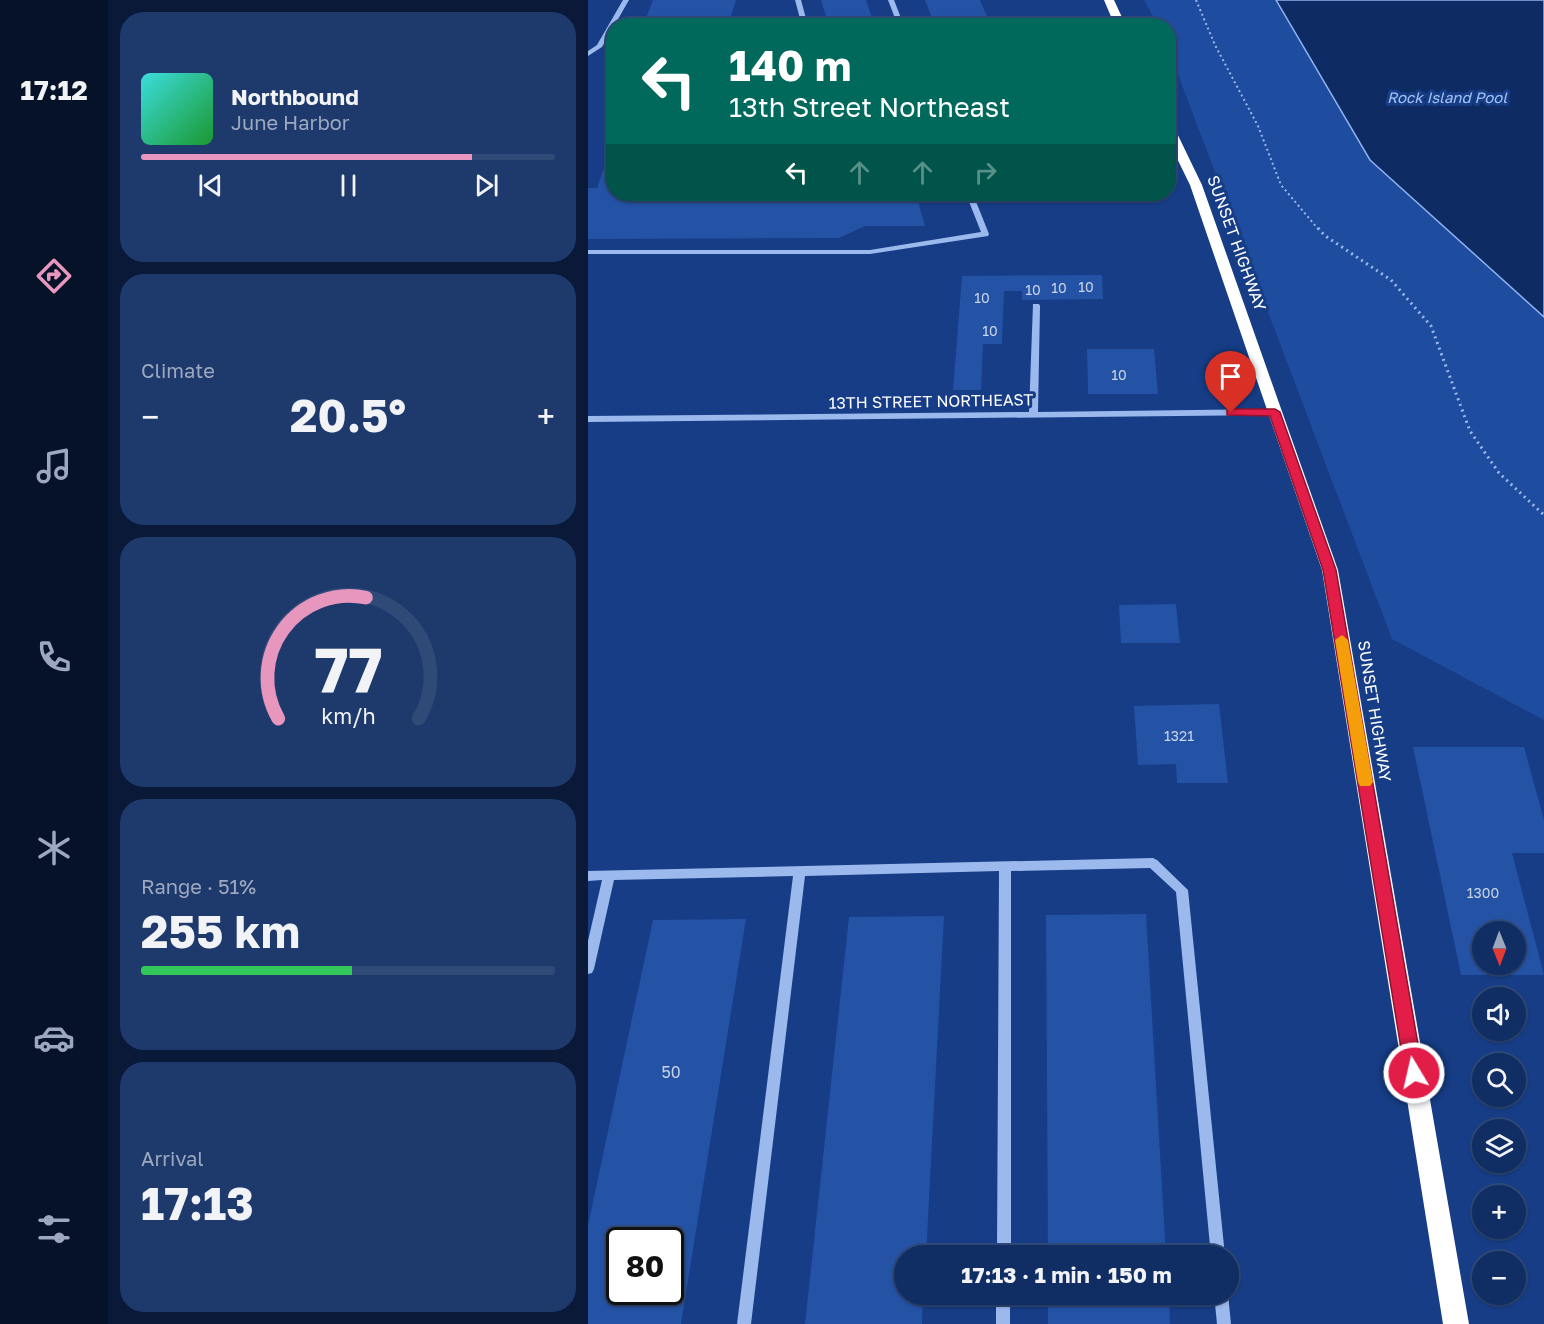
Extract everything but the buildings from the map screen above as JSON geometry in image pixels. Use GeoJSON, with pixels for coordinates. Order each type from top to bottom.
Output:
{"type":"FeatureCollection","features":[{"type":"Feature","properties":{"kind":"highway"},"geometry":{"type":"LineString","coordinates":[[1109,0],[1117,18]]}},
{"type":"Feature","properties":{"kind":"highway","name":"SUNSET HIGHWAY"},"geometry":{"type":"LineString","coordinates":[[1176,144],[1196,185],[1330,570],[1456,1324]]}},
{"type":"Feature","properties":{"kind":"street"},"geometry":{"type":"LineString","coordinates":[[616,18],[626,0]]}},
{"type":"Feature","properties":{"kind":"street"},"geometry":{"type":"LineString","coordinates":[[798,0],[803,18]]}},
{"type":"Feature","properties":{"kind":"street"},"geometry":{"type":"LineString","coordinates":[[891,0],[898,18]]}},
{"type":"Feature","properties":{"kind":"street"},"geometry":{"type":"LineString","coordinates":[[588,54],[600,46],[606,35]]}},
{"type":"Feature","properties":{"kind":"street"},"geometry":{"type":"LineString","coordinates":[[588,252],[870,252],[985,234],[972,201]]}},
{"type":"Feature","properties":{"kind":"street"},"geometry":{"type":"LineString","coordinates":[[1033,415],[1036,306]]}},
{"type":"Feature","properties":{"kind":"street","name":"13TH STREET NORTHEAST"},"geometry":{"type":"LineString","coordinates":[[588,420],[1275,412]]}},
{"type":"Feature","properties":{"kind":"street"},"geometry":{"type":"LineString","coordinates":[[588,876],[1153,863],[1182,890],[1217,1245]]}},
{"type":"Feature","properties":{"kind":"street"},"geometry":{"type":"LineString","coordinates":[[1004,1245],[1005,867]]}},
{"type":"Feature","properties":{"kind":"street"},"geometry":{"type":"LineString","coordinates":[[744,1324],[800,871]]}},
{"type":"Feature","properties":{"kind":"street"},"geometry":{"type":"LineString","coordinates":[[588,969],[609,875]]}},
{"type":"Feature","properties":{"kind":"street"},"geometry":{"type":"LineString","coordinates":[[1003,1324],[1004,1305]]}},
{"type":"Feature","properties":{"kind":"street"},"geometry":{"type":"LineString","coordinates":[[1222,1305],[1224,1324]]}},
{"type":"Feature","properties":{"kind":"path"},"geometry":{"type":"LineString","coordinates":[[1196,0],[1215,45],[1258,126],[1281,185],[1324,235],[1391,280],[1431,327],[1470,431],[1499,473],[1544,515]]}},
{"type":"Feature","properties":{"kind":"shaded area"},"geometry":{"type":"Polygon","coordinates":[[[1144,0],[1276,0],[1370,160],[1544,317],[1544,720],[1392,639],[1176,69],[1176,18],[1154,18],[1144,0]]]}},
{"type":"Feature","properties":{"kind":"water","name":"Rock Island Pool"},"geometry":{"type":"Polygon","coordinates":[[[1276,0],[1544,0],[1544,317],[1370,160],[1276,0]]]}},
{"type":"Feature","properties":{"kind":"slow traffic"},"geometry":{"type":"LineString","coordinates":[[1342,640],[1365,782]]}},
{"type":"Feature","properties":{"kind":"route"},"geometry":{"type":"LineString","coordinates":[[1231,413],[1275,412],[1330,570],[1414,1073]]}}]}
